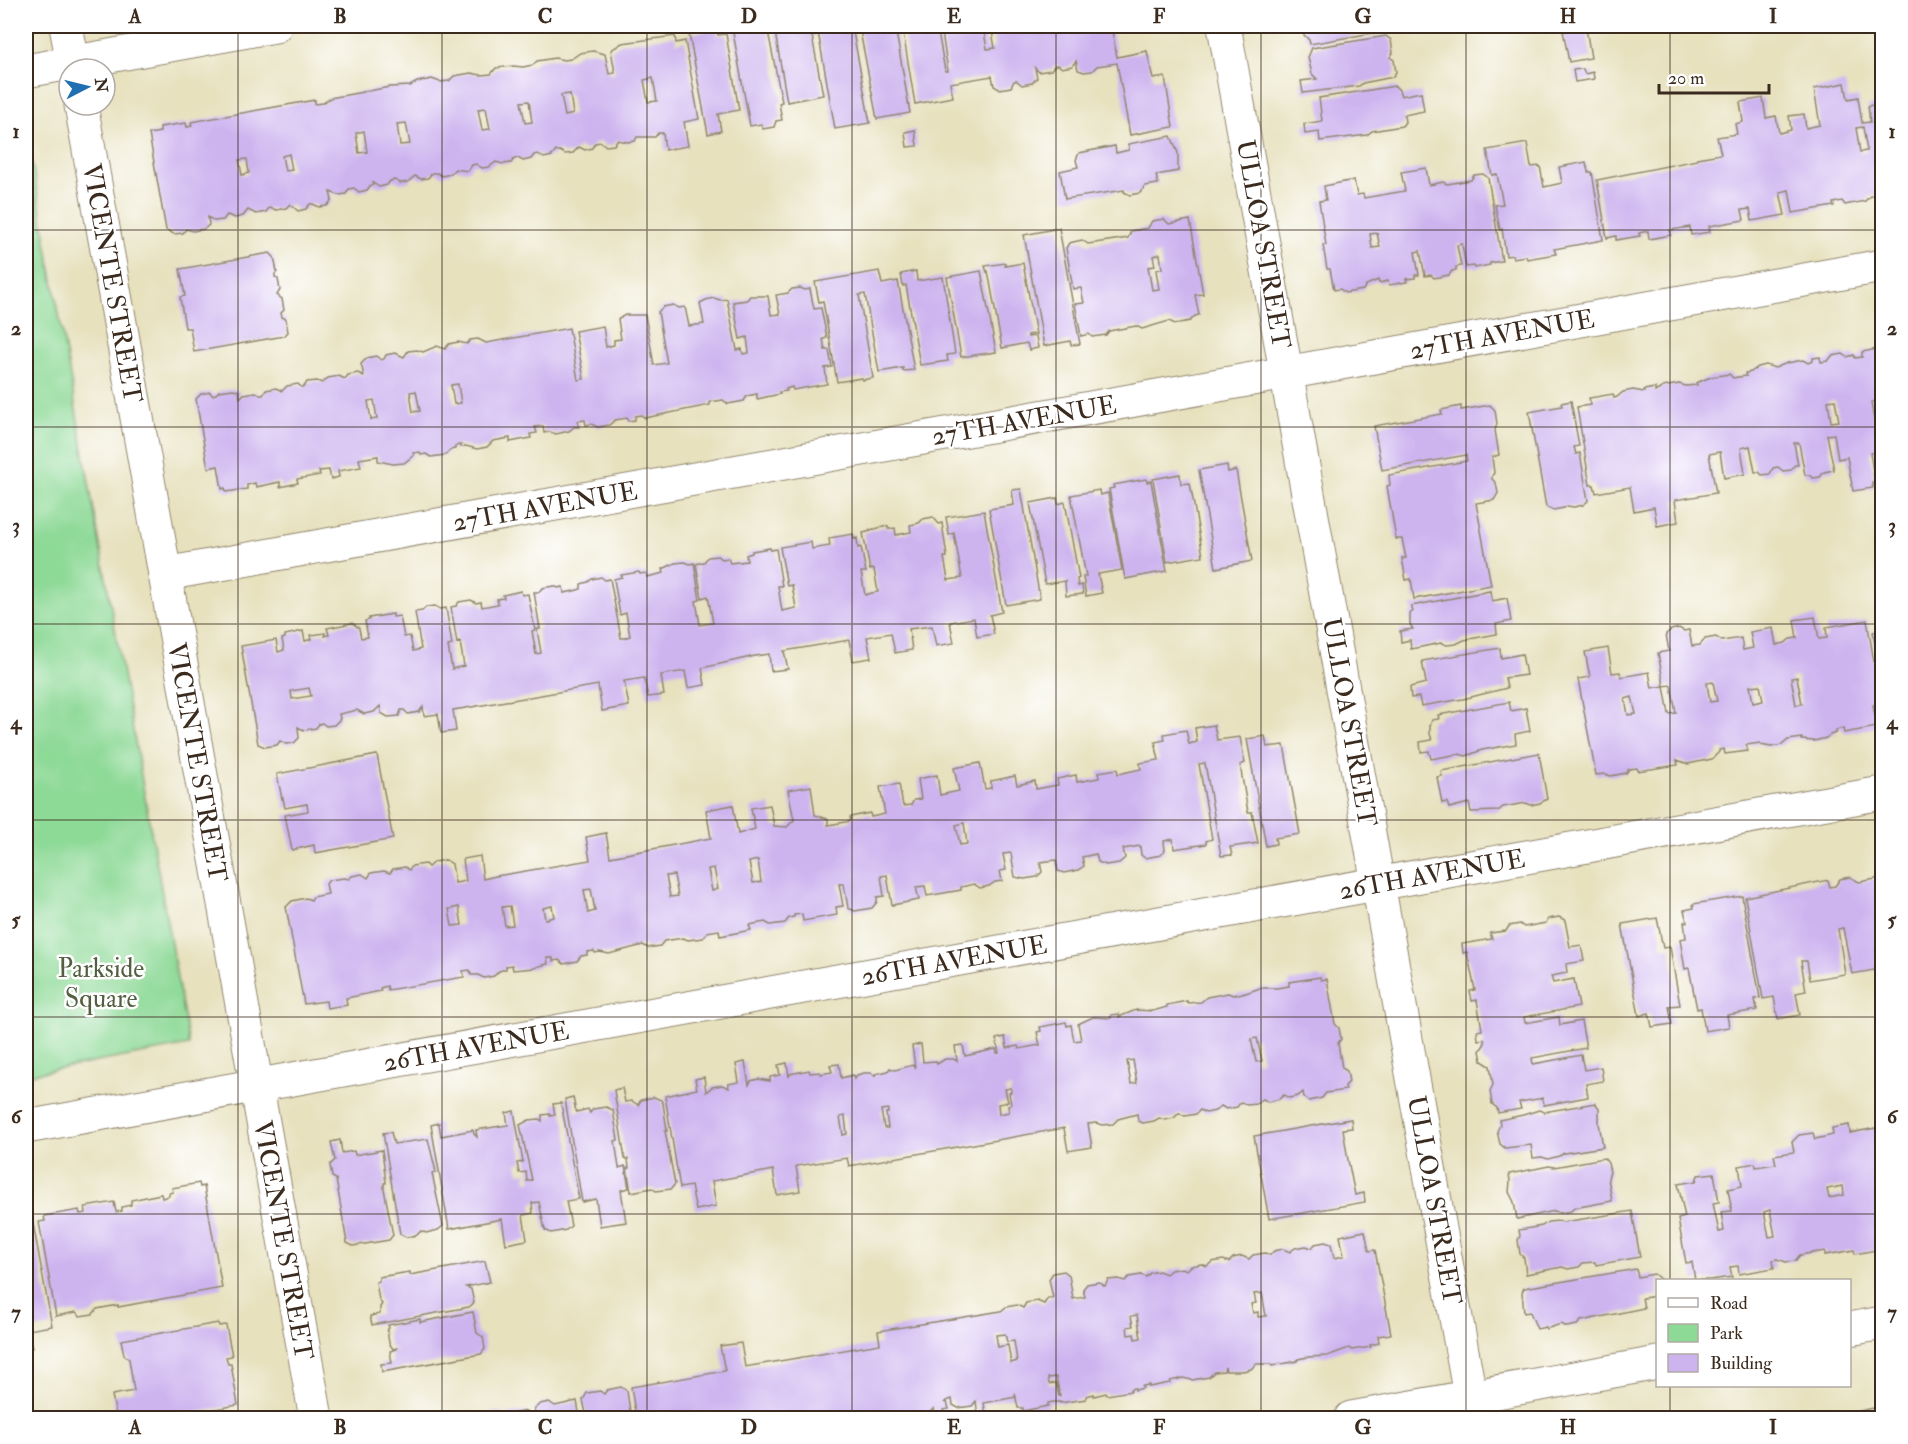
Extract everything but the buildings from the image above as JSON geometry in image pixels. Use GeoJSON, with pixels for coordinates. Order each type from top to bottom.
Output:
{"type":"FeatureCollection","features":[{"type":"Feature","properties":{"kind":"street"},"geometry":{"type":"LineString","coordinates":[[66,26],[72,57]]}},
{"type":"Feature","properties":{"kind":"street"},"geometry":{"type":"LineString","coordinates":[[115,57],[275,26]]}},
{"type":"Feature","properties":{"kind":"street","name":"ULLOA STREET"},"geometry":{"type":"LineString","coordinates":[[1224,26],[1472,1408]]}},
{"type":"Feature","properties":{"kind":"street"},"geometry":{"type":"LineString","coordinates":[[26,71],[57,67]]}},
{"type":"Feature","properties":{"kind":"street","name":"VICENTE STREET"},"geometry":{"type":"LineString","coordinates":[[83,117],[316,1419]]}},
{"type":"Feature","properties":{"kind":"street","name":"27TH AVENUE"},"geometry":{"type":"LineString","coordinates":[[165,574],[1882,266]]}},
{"type":"Feature","properties":{"kind":"street","name":"26TH AVENUE"},"geometry":{"type":"LineString","coordinates":[[26,1127],[1882,793]]}},
{"type":"Feature","properties":{"kind":"street"},"geometry":{"type":"LineString","coordinates":[[1851,1329],[1882,1323]]}},
{"type":"Feature","properties":{"kind":"street"},"geometry":{"type":"LineString","coordinates":[[1351,1419],[1472,1408],[1656,1363]]}},
{"type":"Feature","properties":{"kind":"green space","name":"Parkside Square"},"geometry":{"type":"Polygon","coordinates":[[[26,129],[189,1045],[26,1075],[26,129]]]}}]}
